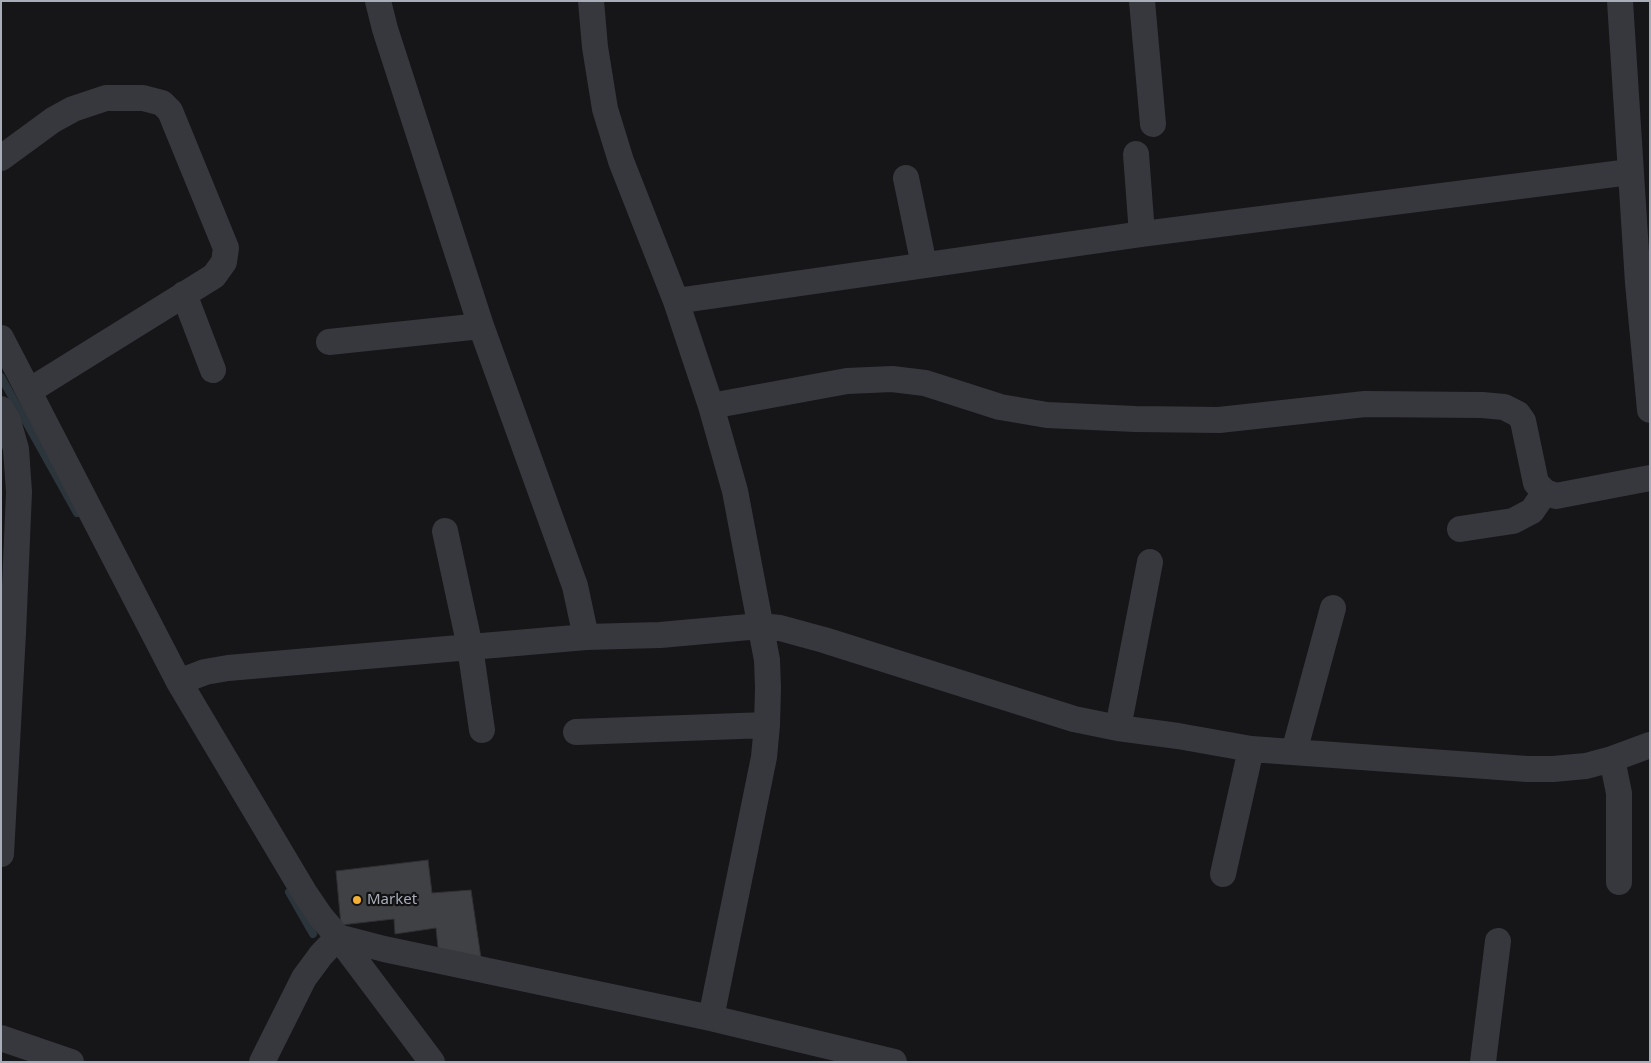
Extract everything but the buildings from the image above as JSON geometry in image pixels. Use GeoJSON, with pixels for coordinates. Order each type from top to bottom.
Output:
{"type":"FeatureCollection","features":[{"type":"Feature","properties":{"kind":"street"},"geometry":{"type":"LineString","coordinates":[[378,1],[385,29],[481,326],[575,586],[586,637]]}},
{"type":"Feature","properties":{"kind":"street"},"geometry":{"type":"LineString","coordinates":[[591,1],[595,47],[605,109],[621,161],[676,301],[711,406],[735,491],[767,660],[768,725],[764,756],[711,1018]]}},
{"type":"Feature","properties":{"kind":"street"},"geometry":{"type":"LineString","coordinates":[[1142,1],[1153,124]]}},
{"type":"Feature","properties":{"kind":"street"},"geometry":{"type":"LineString","coordinates":[[1620,1],[1630,172],[1644,283],[1650,410]]}},
{"type":"Feature","properties":{"kind":"street"},"geometry":{"type":"LineString","coordinates":[[1,158],[53,120],[73,109],[106,98],[144,98],[162,103],[170,111],[226,248],[224,262],[214,276],[29,391]]}},
{"type":"Feature","properties":{"kind":"street"},"geometry":{"type":"LineString","coordinates":[[1136,154],[1142,234]]}},
{"type":"Feature","properties":{"kind":"street"},"geometry":{"type":"LineString","coordinates":[[676,301],[1142,234],[1630,172]]}},
{"type":"Feature","properties":{"kind":"street"},"geometry":{"type":"LineString","coordinates":[[906,178],[924,265]]}},
{"type":"Feature","properties":{"kind":"street"},"geometry":{"type":"LineString","coordinates":[[184,294],[213,370]]}},
{"type":"Feature","properties":{"kind":"street"},"geometry":{"type":"LineString","coordinates":[[330,342],[481,326]]}},
{"type":"Feature","properties":{"kind":"street"},"geometry":{"type":"LineString","coordinates":[[1,338],[179,682],[304,892],[432,1062]]}},
{"type":"Feature","properties":{"kind":"street"},"geometry":{"type":"LineString","coordinates":[[711,406],[848,381],[892,379],[925,383],[1000,406],[1047,414],[1135,419],[1219,420],[1365,404],[1482,405],[1504,407],[1518,414],[1523,421],[1536,482],[1545,492],[1556,496],[1650,478]]}},
{"type":"Feature","properties":{"kind":"street"},"geometry":{"type":"LineString","coordinates":[[1,409],[8,421],[16,449],[18,492],[8,595],[1,854]]}},
{"type":"Feature","properties":{"kind":"street"},"geometry":{"type":"LineString","coordinates":[[1460,529],[1513,520],[1532,511],[1545,492]]}},
{"type":"Feature","properties":{"kind":"street"},"geometry":{"type":"LineString","coordinates":[[445,531],[470,647],[482,730]]}},
{"type":"Feature","properties":{"kind":"street"},"geometry":{"type":"LineString","coordinates":[[1118,728],[1150,562]]}},
{"type":"Feature","properties":{"kind":"street"},"geometry":{"type":"LineString","coordinates":[[1294,752],[1333,608]]}},
{"type":"Feature","properties":{"kind":"street"},"geometry":{"type":"LineString","coordinates":[[179,682],[205,672],[228,668],[586,637],[660,635],[760,626],[780,628],[824,640],[1074,718],[1118,728],[1251,749],[1553,769],[1586,766],[1650,745]]}},
{"type":"Feature","properties":{"kind":"street"},"geometry":{"type":"LineString","coordinates":[[576,732],[768,725]]}},
{"type":"Feature","properties":{"kind":"street"},"geometry":{"type":"LineString","coordinates":[[1223,874],[1251,749]]}},
{"type":"Feature","properties":{"kind":"street"},"geometry":{"type":"LineString","coordinates":[[1612,759],[1619,794],[1619,882]]}},
{"type":"Feature","properties":{"kind":"street"},"geometry":{"type":"LineString","coordinates":[[338,937],[394,951],[711,1018],[894,1062]]}},
{"type":"Feature","properties":{"kind":"street"},"geometry":{"type":"LineString","coordinates":[[262,1062],[304,978],[321,955],[338,937]]}},
{"type":"Feature","properties":{"kind":"street"},"geometry":{"type":"LineString","coordinates":[[1483,1062],[1498,941]]}},
{"type":"Feature","properties":{"kind":"street"},"geometry":{"type":"LineString","coordinates":[[1,1038],[71,1062]]}},
{"type":"Feature","properties":{"kind":"waterway"},"geometry":{"type":"LineString","coordinates":[[1,377],[77,513]]}},
{"type":"Feature","properties":{"kind":"waterway"},"geometry":{"type":"LineString","coordinates":[[289,892],[313,934]]}},
{"type":"Feature","properties":{"kind":"place","name":"Market"},"geometry":{"type":"Point","coordinates":[357,900]}}]}
